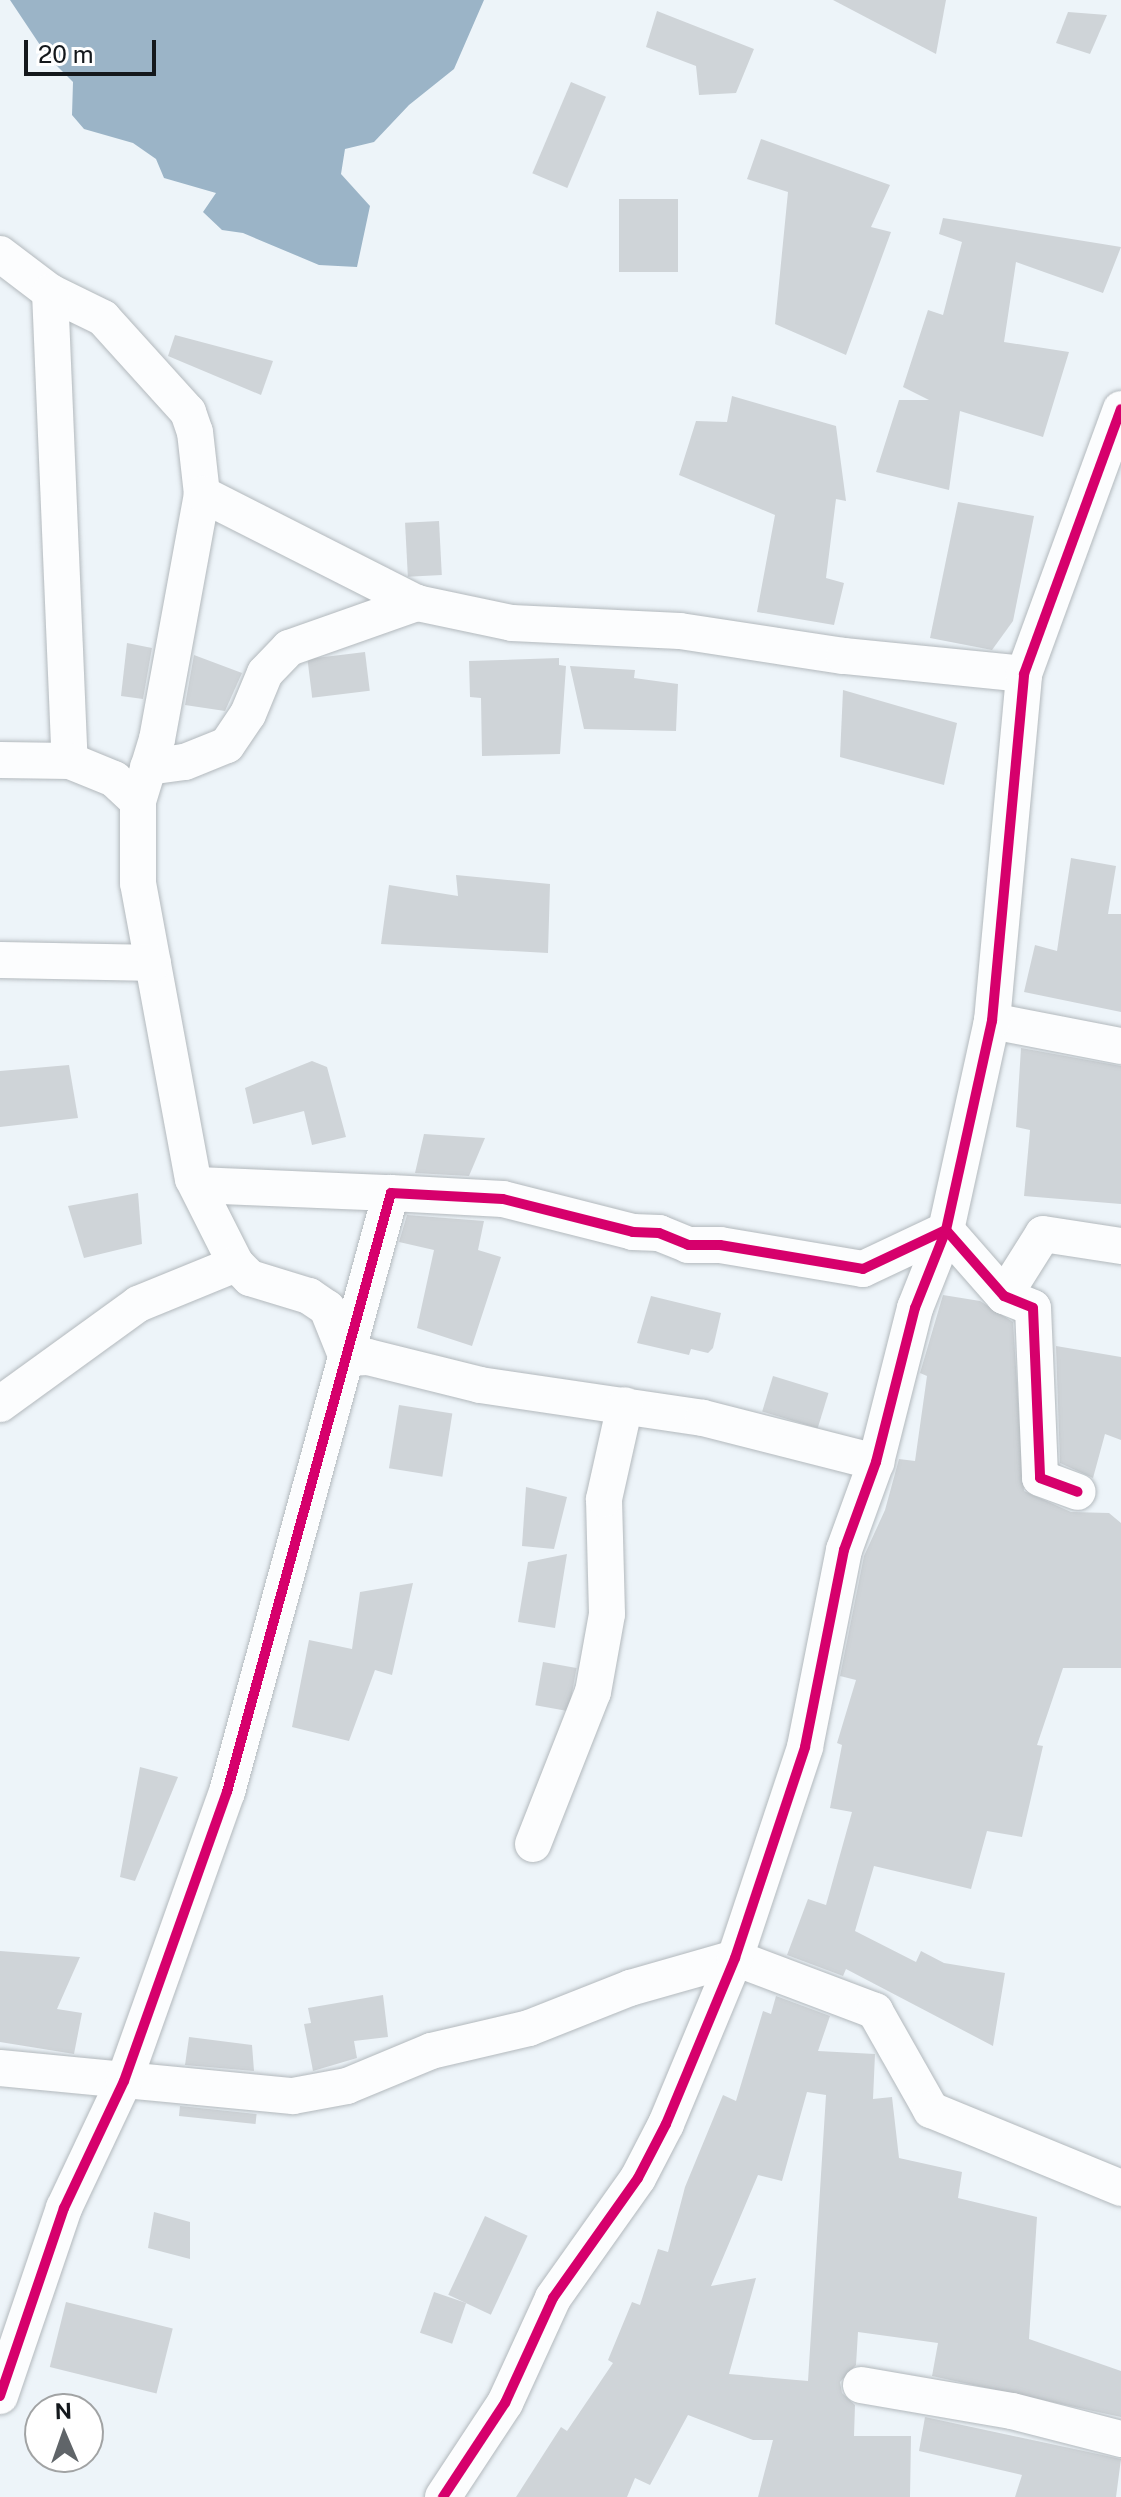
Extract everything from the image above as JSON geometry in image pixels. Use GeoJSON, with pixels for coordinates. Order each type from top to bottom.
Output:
{"type":"FeatureCollection","features":[{"type":"Feature","properties":{"kind":"street"},"geometry":{"type":"LineString","coordinates":[[0,254],[50,292],[103,318],[188,412],[202,494],[148,767],[138,801],[138,883],[197,1185],[236,1264],[250,1278],[309,1296],[327,1308],[347,1358]]}},
{"type":"Feature","properties":{"kind":"street"},"geometry":{"type":"LineString","coordinates":[[50,292],[70,761]]}},
{"type":"Feature","properties":{"kind":"street"},"geometry":{"type":"LineString","coordinates":[[443,2497],[505,2403],[553,2298],[638,2178],[698,2055],[735,1958],[805,1747],[844,1550],[876,1462],[915,1308],[946,1230],[992,1021],[1024,674],[1121,409]]}},
{"type":"Feature","properties":{"kind":"street"},"geometry":{"type":"LineString","coordinates":[[202,494],[417,603],[512,623],[680,631],[844,656],[1024,674]]}},
{"type":"Feature","properties":{"kind":"street"},"geometry":{"type":"LineString","coordinates":[[148,767],[185,762],[227,745],[248,714],[265,673],[289,648],[417,603]]}},
{"type":"Feature","properties":{"kind":"street"},"geometry":{"type":"LineString","coordinates":[[0,760],[70,761],[114,779],[138,801]]}},
{"type":"Feature","properties":{"kind":"street"},"geometry":{"type":"LineString","coordinates":[[0,960],[153,963]]}},
{"type":"Feature","properties":{"kind":"street"},"geometry":{"type":"LineString","coordinates":[[992,1021],[1121,1046]]}},
{"type":"Feature","properties":{"kind":"street"},"geometry":{"type":"LineString","coordinates":[[197,1185],[503,1199],[633,1232],[659,1233],[688,1245],[720,1245],[863,1269],[946,1230]]}},
{"type":"Feature","properties":{"kind":"street"},"geometry":{"type":"LineString","coordinates":[[0,2396],[64,2208],[124,2081],[227,1792],[391,1193]]}},
{"type":"Feature","properties":{"kind":"street"},"geometry":{"type":"LineString","coordinates":[[946,1230],[1004,1296],[1033,1308],[1040,1478],[1078,1492]]}},
{"type":"Feature","properties":{"kind":"street"},"geometry":{"type":"LineString","coordinates":[[1004,1296],[1043,1234],[1121,1246]]}},
{"type":"Feature","properties":{"kind":"street"},"geometry":{"type":"LineString","coordinates":[[0,1404],[138,1304],[236,1264]]}},
{"type":"Feature","properties":{"kind":"street"},"geometry":{"type":"LineString","coordinates":[[347,1358],[368,1357],[480,1385],[703,1418],[876,1462]]}},
{"type":"Feature","properties":{"kind":"street"},"geometry":{"type":"LineString","coordinates":[[533,1844],[593,1692],[607,1614],[604,1499],[625,1405]]}},
{"type":"Feature","properties":{"kind":"street"},"geometry":{"type":"LineString","coordinates":[[0,2068],[124,2081],[189,2083],[268,2097],[330,2089],[431,2051],[529,2028],[630,1988],[735,1958],[875,2011],[931,2110],[1121,2188]]}},
{"type":"Feature","properties":{"kind":"street"},"geometry":{"type":"LineString","coordinates":[[861,2385],[1012,2411],[1121,2439]]}},
{"type":"Feature","properties":{"kind":"water"},"geometry":{"type":"Polygon","coordinates":[[[10,0],[484,0],[454,69],[409,105],[374,142],[345,149],[341,174],[370,206],[357,267],[319,265],[243,233],[222,230],[203,212],[216,193],[164,178],[156,159],[133,143],[84,129],[72,115],[73,82],[48,57],[10,0]]]}},
{"type":"Feature","properties":{"kind":"building"},"geometry":{"type":"Polygon","coordinates":[[[833,0],[946,0],[936,54],[833,0]]]}},
{"type":"Feature","properties":{"kind":"building"},"geometry":{"type":"Polygon","coordinates":[[[657,11],[754,49],[736,93],[699,95],[696,66],[646,47],[657,11]]]}},
{"type":"Feature","properties":{"kind":"building"},"geometry":{"type":"Polygon","coordinates":[[[1068,12],[1107,15],[1090,54],[1056,43],[1068,12]]]}},
{"type":"Feature","properties":{"kind":"building"},"geometry":{"type":"Polygon","coordinates":[[[571,82],[606,97],[567,188],[532,173],[571,82]]]}},
{"type":"Feature","properties":{"kind":"building"},"geometry":{"type":"Polygon","coordinates":[[[761,139],[890,185],[871,227],[891,232],[846,355],[775,324],[788,192],[747,179],[761,139]]]}},
{"type":"Feature","properties":{"kind":"building"},"geometry":{"type":"Polygon","coordinates":[[[619,199],[678,199],[678,272],[619,272],[619,199]]]}},
{"type":"Feature","properties":{"kind":"building"},"geometry":{"type":"Polygon","coordinates":[[[943,218],[1121,247],[1103,293],[1016,262],[1004,342],[1069,352],[1043,437],[960,411],[949,490],[876,472],[899,400],[929,400],[903,387],[928,310],[943,315],[962,242],[939,234],[943,218]]]}},
{"type":"Feature","properties":{"kind":"building"},"geometry":{"type":"Polygon","coordinates":[[[175,335],[273,361],[261,395],[168,356],[175,335]]]}},
{"type":"Feature","properties":{"kind":"building"},"geometry":{"type":"Polygon","coordinates":[[[732,396],[836,426],[846,501],[836,499],[826,578],[844,583],[834,625],[757,612],[775,515],[679,475],[696,421],[727,422],[732,396]]]}},
{"type":"Feature","properties":{"kind":"building"},"geometry":{"type":"Polygon","coordinates":[[[958,502],[1034,516],[1013,621],[992,650],[930,638],[958,502]]]}},
{"type":"Feature","properties":{"kind":"building"},"geometry":{"type":"Polygon","coordinates":[[[439,521],[442,575],[408,577],[405,523],[439,521]]]}},
{"type":"Feature","properties":{"kind":"building"},"geometry":{"type":"Polygon","coordinates":[[[127,643],[152,648],[143,699],[121,696],[127,643]]]}},
{"type":"Feature","properties":{"kind":"building"},"geometry":{"type":"Polygon","coordinates":[[[365,652],[370,691],[312,698],[307,659],[365,652]]]}},
{"type":"Feature","properties":{"kind":"building"},"geometry":{"type":"Polygon","coordinates":[[[194,655],[242,673],[225,711],[185,705],[194,655]]]}},
{"type":"Feature","properties":{"kind":"building"},"geometry":{"type":"Polygon","coordinates":[[[559,658],[559,665],[566,666],[560,754],[482,756],[481,698],[470,697],[469,661],[559,658]]]}},
{"type":"Feature","properties":{"kind":"building"},"geometry":{"type":"Polygon","coordinates":[[[570,666],[635,670],[634,678],[678,684],[676,731],[584,729],[570,666]]]}},
{"type":"Feature","properties":{"kind":"building"},"geometry":{"type":"Polygon","coordinates":[[[843,690],[957,723],[944,785],[840,757],[843,690]]]}},
{"type":"Feature","properties":{"kind":"building"},"geometry":{"type":"Polygon","coordinates":[[[1071,858],[1116,866],[1108,914],[1121,914],[1121,1012],[1024,992],[1035,945],[1057,951],[1071,858]]]}},
{"type":"Feature","properties":{"kind":"building"},"geometry":{"type":"Polygon","coordinates":[[[456,875],[550,884],[548,953],[381,944],[389,885],[458,896],[456,875]]]}},
{"type":"Feature","properties":{"kind":"building"},"geometry":{"type":"Polygon","coordinates":[[[1021,1048],[1121,1066],[1121,1204],[1024,1196],[1030,1130],[1016,1127],[1021,1048]]]}},
{"type":"Feature","properties":{"kind":"building"},"geometry":{"type":"Polygon","coordinates":[[[312,1061],[327,1067],[346,1137],[312,1145],[304,1111],[253,1124],[245,1088],[312,1061]]]}},
{"type":"Feature","properties":{"kind":"building"},"geometry":{"type":"Polygon","coordinates":[[[69,1065],[78,1118],[0,1127],[0,1071],[69,1065]]]}},
{"type":"Feature","properties":{"kind":"building"},"geometry":{"type":"Polygon","coordinates":[[[424,1134],[485,1138],[469,1176],[415,1173],[424,1134]]]}},
{"type":"Feature","properties":{"kind":"building"},"geometry":{"type":"Polygon","coordinates":[[[138,1193],[142,1244],[84,1258],[68,1206],[138,1193]]]}},
{"type":"Feature","properties":{"kind":"building"},"geometry":{"type":"Polygon","coordinates":[[[407,1215],[484,1221],[478,1250],[501,1257],[472,1346],[417,1328],[434,1250],[399,1242],[407,1215]]]}},
{"type":"Feature","properties":{"kind":"building"},"geometry":{"type":"Polygon","coordinates":[[[943,1295],[980,1301],[1013,1322],[1024,1491],[1071,1512],[1109,1513],[1121,1523],[1121,1668],[1063,1668],[1037,1745],[1043,1746],[1022,1837],[987,1831],[971,1889],[874,1866],[855,1931],[916,1962],[921,1951],[944,1963],[1005,1973],[993,2046],[846,1969],[843,1976],[787,1955],[808,1899],[826,1905],[852,1812],[830,1808],[842,1745],[837,1743],[856,1680],[840,1676],[864,1556],[885,1510],[899,1459],[915,1461],[927,1376],[920,1373],[943,1295]]]}},
{"type":"Feature","properties":{"kind":"building"},"geometry":{"type":"Polygon","coordinates":[[[651,1296],[721,1313],[713,1348],[708,1353],[691,1349],[689,1355],[637,1343],[651,1296]]]}},
{"type":"Feature","properties":{"kind":"building"},"geometry":{"type":"Polygon","coordinates":[[[1056,1346],[1121,1357],[1121,1440],[1105,1434],[1093,1478],[1060,1463],[1056,1346]]]}},
{"type":"Feature","properties":{"kind":"building"},"geometry":{"type":"Polygon","coordinates":[[[773,1376],[828,1393],[818,1428],[762,1411],[773,1376]]]}},
{"type":"Feature","properties":{"kind":"building"},"geometry":{"type":"Polygon","coordinates":[[[399,1405],[452,1413],[442,1477],[389,1468],[399,1405]]]}},
{"type":"Feature","properties":{"kind":"building"},"geometry":{"type":"Polygon","coordinates":[[[526,1487],[567,1497],[554,1549],[522,1546],[526,1487]]]}},
{"type":"Feature","properties":{"kind":"building"},"geometry":{"type":"Polygon","coordinates":[[[567,1554],[555,1628],[518,1622],[528,1562],[567,1554]]]}},
{"type":"Feature","properties":{"kind":"building"},"geometry":{"type":"Polygon","coordinates":[[[413,1583],[392,1675],[375,1670],[349,1741],[292,1727],[309,1640],[352,1649],[360,1592],[413,1583]]]}},
{"type":"Feature","properties":{"kind":"building"},"geometry":{"type":"Polygon","coordinates":[[[543,1662],[576,1668],[569,1711],[535,1705],[543,1662]]]}},
{"type":"Feature","properties":{"kind":"building"},"geometry":{"type":"Polygon","coordinates":[[[140,1767],[178,1777],[135,1881],[120,1877],[140,1767]]]}},
{"type":"Feature","properties":{"kind":"building"},"geometry":{"type":"Polygon","coordinates":[[[0,1951],[80,1957],[57,2009],[82,2013],[74,2054],[0,2042],[0,1951]]]}},
{"type":"Feature","properties":{"kind":"building"},"geometry":{"type":"Polygon","coordinates":[[[383,1995],[388,2037],[354,2041],[357,2058],[313,2071],[304,2024],[311,2023],[308,2008],[383,1995]]]}},
{"type":"Feature","properties":{"kind":"building"},"geometry":{"type":"Polygon","coordinates":[[[776,1996],[830,2016],[818,2051],[875,2054],[873,2099],[892,2097],[899,2158],[962,2172],[958,2198],[1037,2217],[1029,2339],[1121,2371],[1121,2417],[932,2376],[938,2343],[858,2332],[856,2365],[840,2382],[842,2393],[855,2405],[854,2436],[911,2436],[910,2497],[758,2497],[773,2440],[753,2440],[688,2415],[650,2485],[635,2478],[627,2497],[516,2497],[561,2427],[567,2431],[613,2363],[608,2360],[632,2302],[640,2305],[658,2249],[668,2252],[685,2187],[723,2095],[736,2101],[763,2011],[771,2014],[776,1996]],[[807,2092],[782,2181],[758,2175],[711,2286],[756,2278],[729,2374],[808,2381],[826,2095],[807,2092]]]}},
{"type":"Feature","properties":{"kind":"building"},"geometry":{"type":"Polygon","coordinates":[[[189,2037],[252,2045],[254,2071],[185,2065],[189,2037]]]}},
{"type":"Feature","properties":{"kind":"building"},"geometry":{"type":"Polygon","coordinates":[[[180,2106],[257,2114],[256,2124],[179,2116],[180,2106]]]}},
{"type":"Feature","properties":{"kind":"building"},"geometry":{"type":"Polygon","coordinates":[[[154,2212],[190,2222],[190,2259],[148,2248],[154,2212]]]}},
{"type":"Feature","properties":{"kind":"building"},"geometry":{"type":"Polygon","coordinates":[[[485,2216],[528,2236],[491,2315],[448,2295],[485,2216]]]}},
{"type":"Feature","properties":{"kind":"building"},"geometry":{"type":"Polygon","coordinates":[[[434,2292],[466,2303],[452,2344],[420,2333],[434,2292]]]}},
{"type":"Feature","properties":{"kind":"building"},"geometry":{"type":"Polygon","coordinates":[[[66,2302],[173,2329],[157,2394],[50,2367],[66,2302]]]}},
{"type":"Feature","properties":{"kind":"building"},"geometry":{"type":"Polygon","coordinates":[[[925,2417],[1121,2459],[1116,2497],[1015,2497],[1022,2475],[919,2451],[925,2417]]]}},
{"type":"Feature","properties":{"kind":"cycle path"},"geometry":{"type":"LineString","coordinates":[[443,2497],[505,2403],[553,2298],[638,2178],[666,2124],[735,1958],[805,1747],[844,1550],[876,1462],[915,1308],[946,1230],[992,1021],[1024,674],[1121,409]]}},
{"type":"Feature","properties":{"kind":"cycle path"},"geometry":{"type":"LineString","coordinates":[[0,2396],[64,2208],[124,2081],[227,1792],[391,1193],[503,1199],[633,1232],[659,1233],[688,1245],[720,1245],[863,1269],[946,1230],[1004,1296],[1033,1308],[1040,1478],[1078,1492]]}}]}
